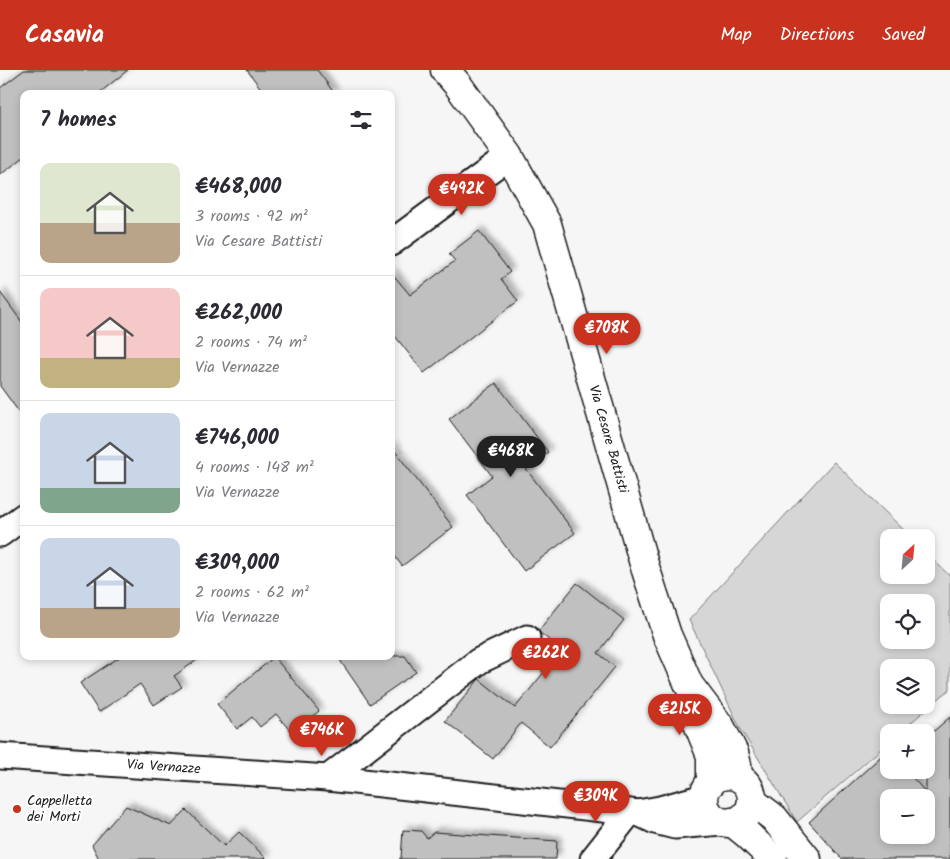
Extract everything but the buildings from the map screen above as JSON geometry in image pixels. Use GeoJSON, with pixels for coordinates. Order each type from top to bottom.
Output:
{"type":"FeatureCollection","features":[{"type":"Feature","properties":{"kind":"street","name":"Via Cesare Battisti"},"geometry":{"type":"LineString","coordinates":[[445,70],[509,156],[547,224],[644,564],[667,635],[689,685],[720,726],[734,753],[738,777],[749,787],[752,801],[774,818],[807,859]]}},
{"type":"Feature","properties":{"kind":"street"},"geometry":{"type":"LineString","coordinates":[[395,240],[509,156]]}},
{"type":"Feature","properties":{"kind":"street"},"geometry":{"type":"LineString","coordinates":[[0,534],[20,519]]}},
{"type":"Feature","properties":{"kind":"street"},"geometry":{"type":"LineString","coordinates":[[328,778],[479,662],[527,638]]}},
{"type":"Feature","properties":{"kind":"street","name":"Via Cesare Battisti"},"geometry":{"type":"LineString","coordinates":[[689,685],[694,714],[711,756],[706,808],[712,817],[727,822],[748,835],[773,859]]}},
{"type":"Feature","properties":{"kind":"street","name":"Via Vernazze"},"geometry":{"type":"LineString","coordinates":[[0,756],[328,778],[634,812],[660,809],[708,790]]}},
{"type":"Feature","properties":{"kind":"street"},"geometry":{"type":"LineString","coordinates":[[708,790],[716,778],[727,775],[738,777]]}},
{"type":"Feature","properties":{"kind":"street"},"geometry":{"type":"LineString","coordinates":[[727,822],[741,818],[748,811],[752,801]]}},
{"type":"Feature","properties":{"kind":"street"},"geometry":{"type":"LineString","coordinates":[[593,859],[634,812]]}},
{"type":"Feature","properties":{"kind":"street","name":"Via Vernazze"},"geometry":{"type":"LineString","coordinates":[[634,812],[655,821],[675,826],[727,822]]}},
{"type":"Feature","properties":{"kind":"shaded area"},"geometry":{"type":"Polygon","coordinates":[[[834,462],[903,529],[880,529],[880,584],[935,584],[935,562],[950,576],[950,689],[935,702],[935,659],[880,659],[880,714],[921,714],[909,724],[880,724],[880,750],[797,822],[740,728],[689,620],[834,462]]]}},
{"type":"Feature","properties":{"kind":"place","name":"Cappelletta dei Morti"},"geometry":{"type":"Point","coordinates":[17,809]}}]}
